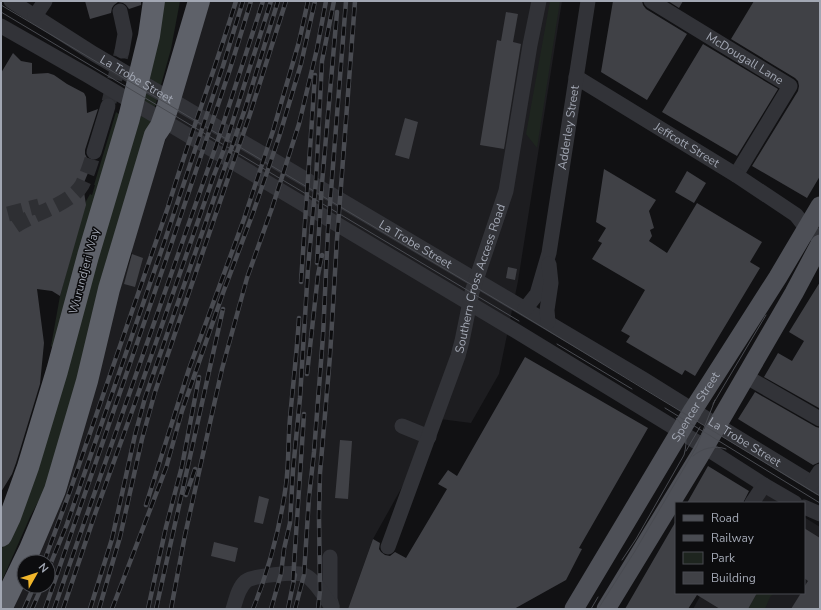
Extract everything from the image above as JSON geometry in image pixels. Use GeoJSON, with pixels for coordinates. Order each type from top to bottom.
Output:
{"type":"FeatureCollection","features":[{"type":"Feature","properties":{"kind":"highway","name":"Wurundjeri Way"},"geometry":{"type":"LineString","coordinates":[[1,536],[10,517],[28,467],[57,371],[88,256],[129,118],[149,36],[154,1]]}},
{"type":"Feature","properties":{"kind":"highway"},"geometry":{"type":"LineString","coordinates":[[1,608],[30,549],[55,490],[87,381],[109,289],[155,134],[161,126],[167,109],[199,1]]}},
{"type":"Feature","properties":{"kind":"main road"},"geometry":{"type":"LineString","coordinates":[[155,134],[178,50],[187,1]]}},
{"type":"Feature","properties":{"kind":"main road","name":"Spencer Street"},"geometry":{"type":"LineString","coordinates":[[574,609],[693,410],[813,221]]}},
{"type":"Feature","properties":{"kind":"main road"},"geometry":{"type":"LineString","coordinates":[[606,609],[717,426],[794,293],[820,244]]}},
{"type":"Feature","properties":{"kind":"street","name":"La Trobe Street"},"geometry":{"type":"LineString","coordinates":[[10,1],[94,54],[548,322],[717,426],[817,480]]}},
{"type":"Feature","properties":{"kind":"street","name":"Southern Cross Access Road"},"geometry":{"type":"LineString","coordinates":[[388,547],[458,356],[472,292],[506,191],[539,1]]}},
{"type":"Feature","properties":{"kind":"street","name":"Adderley Street"},"geometry":{"type":"LineString","coordinates":[[523,308],[537,294],[549,254],[588,1]]}},
{"type":"Feature","properties":{"kind":"street"},"geometry":{"type":"LineString","coordinates":[[35,16],[44,2]]}},
{"type":"Feature","properties":{"kind":"street","name":"McDougall Lane"},"geometry":{"type":"LineString","coordinates":[[654,2],[790,86],[736,175]]}},
{"type":"Feature","properties":{"kind":"street"},"geometry":{"type":"LineString","coordinates":[[120,11],[125,34],[122,51]]}},
{"type":"Feature","properties":{"kind":"street","name":"La Trobe Street"},"geometry":{"type":"LineString","coordinates":[[1,26],[87,75],[516,331],[793,502]]}},
{"type":"Feature","properties":{"kind":"street","name":"Jeffcott Street"},"geometry":{"type":"LineString","coordinates":[[576,77],[813,221]]}},
{"type":"Feature","properties":{"kind":"street"},"geometry":{"type":"LineString","coordinates":[[94,152],[108,106]]}},
{"type":"Feature","properties":{"kind":"street","name":"Adderley Street"},"geometry":{"type":"LineString","coordinates":[[548,322],[547,310],[551,283],[549,254]]}},
{"type":"Feature","properties":{"kind":"street"},"geometry":{"type":"LineString","coordinates":[[745,376],[820,419]]}},
{"type":"Feature","properties":{"kind":"street"},"geometry":{"type":"LineString","coordinates":[[402,426],[429,437]]}},
{"type":"Feature","properties":{"kind":"street"},"geometry":{"type":"LineString","coordinates":[[753,502],[764,485]]}},
{"type":"Feature","properties":{"kind":"street"},"geometry":{"type":"LineString","coordinates":[[805,507],[820,514]]}},
{"type":"Feature","properties":{"kind":"street"},"geometry":{"type":"LineString","coordinates":[[330,558],[332,608]]}},
{"type":"Feature","properties":{"kind":"street"},"geometry":{"type":"LineString","coordinates":[[233,609],[241,588],[247,581],[266,576],[294,573],[304,574],[311,579],[332,608]]}},
{"type":"Feature","properties":{"kind":"shaded area"},"geometry":{"type":"Polygon","coordinates":[[[210,1],[562,1],[518,281],[499,374],[471,423],[440,419],[373,539],[348,609],[10,609],[19,594],[56,594],[56,554],[36,554],[132,254],[131,248],[210,1]]]}},
{"type":"Feature","properties":{"kind":"shaded area"},"geometry":{"type":"Polygon","coordinates":[[[762,492],[779,502],[757,502],[762,492]]]}},
{"type":"Feature","properties":{"kind":"shaded area"},"geometry":{"type":"Polygon","coordinates":[[[805,518],[820,527],[820,609],[693,609],[701,594],[805,594],[805,518]]]}},
{"type":"Feature","properties":{"kind":"green space"},"geometry":{"type":"Polygon","coordinates":[[[162,1],[180,1],[171,49],[72,408],[46,487],[30,517],[1,583],[1,550],[12,528],[162,1]]]}},
{"type":"Feature","properties":{"kind":"green space"},"geometry":{"type":"Polygon","coordinates":[[[550,1],[560,1],[537,148],[526,134],[550,1]]]}},
{"type":"Feature","properties":{"kind":"green space"},"geometry":{"type":"Polygon","coordinates":[[[116,112],[122,116],[53,348],[51,346],[60,296],[85,203],[90,194],[92,195],[116,112]]]}},
{"type":"Feature","properties":{"kind":"green space"},"geometry":{"type":"Polygon","coordinates":[[[756,594],[773,594],[770,597],[765,609],[748,609],[756,594]]]}},
{"type":"Feature","properties":{"kind":"building"},"geometry":{"type":"Polygon","coordinates":[[[85,1],[141,1],[141,5],[129,9],[123,3],[118,2],[112,8],[111,13],[90,19],[85,1]]]}},
{"type":"Feature","properties":{"kind":"building"},"geometry":{"type":"Polygon","coordinates":[[[613,1],[642,1],[646,9],[687,34],[647,100],[601,72],[613,1]]]}},
{"type":"Feature","properties":{"kind":"building"},"geometry":{"type":"Polygon","coordinates":[[[668,1],[683,1],[679,8],[668,1]]]}},
{"type":"Feature","properties":{"kind":"building"},"geometry":{"type":"Polygon","coordinates":[[[754,1],[820,1],[820,176],[807,198],[752,166],[798,91],[799,86],[798,81],[795,78],[731,39],[754,1]]]}},
{"type":"Feature","properties":{"kind":"building"},"geometry":{"type":"Polygon","coordinates":[[[506,12],[518,14],[513,42],[521,44],[504,149],[480,145],[497,40],[501,41],[506,12]]]}},
{"type":"Feature","properties":{"kind":"building"},"geometry":{"type":"Polygon","coordinates":[[[703,44],[778,89],[737,156],[662,112],[703,44]]]}},
{"type":"Feature","properties":{"kind":"building"},"geometry":{"type":"Polygon","coordinates":[[[13,53],[21,61],[32,63],[32,74],[48,73],[54,75],[84,93],[86,97],[87,113],[98,109],[85,150],[87,158],[93,161],[83,185],[86,205],[60,296],[52,291],[37,289],[44,343],[40,384],[16,463],[12,474],[1,492],[1,73],[13,53]]]}},
{"type":"Feature","properties":{"kind":"building"},"geometry":{"type":"Polygon","coordinates":[[[405,118],[418,122],[409,159],[395,155],[405,118]]]}},
{"type":"Feature","properties":{"kind":"building"},"geometry":{"type":"Polygon","coordinates":[[[604,169],[656,200],[649,211],[654,228],[650,230],[652,236],[649,241],[667,253],[697,203],[762,242],[750,262],[760,268],[695,376],[685,370],[682,375],[626,342],[630,336],[621,331],[645,290],[592,259],[602,243],[598,241],[606,228],[596,222],[604,169]]]}},
{"type":"Feature","properties":{"kind":"building"},"geometry":{"type":"Polygon","coordinates":[[[687,171],[706,183],[694,203],[675,192],[687,171]]]}},
{"type":"Feature","properties":{"kind":"building"},"geometry":{"type":"Polygon","coordinates":[[[132,254],[143,258],[135,287],[124,284],[132,254]]]}},
{"type":"Feature","properties":{"kind":"building"},"geometry":{"type":"Polygon","coordinates":[[[508,267],[517,269],[515,280],[506,278],[508,267]]]}},
{"type":"Feature","properties":{"kind":"building"},"geometry":{"type":"Polygon","coordinates":[[[820,282],[819,408],[764,377],[778,353],[792,361],[804,341],[789,332],[820,282]]]}},
{"type":"Feature","properties":{"kind":"building"},"geometry":{"type":"Polygon","coordinates":[[[525,357],[648,428],[579,548],[582,549],[566,580],[514,609],[348,609],[373,539],[380,543],[379,549],[385,555],[390,556],[395,552],[406,558],[447,489],[438,484],[448,470],[457,476],[525,357]]]}},
{"type":"Feature","properties":{"kind":"building"},"geometry":{"type":"Polygon","coordinates":[[[755,392],[820,428],[820,462],[813,465],[738,419],[755,392]]]}},
{"type":"Feature","properties":{"kind":"building"},"geometry":{"type":"Polygon","coordinates":[[[340,440],[352,441],[348,499],[335,498],[340,440]]]}},
{"type":"Feature","properties":{"kind":"building"},"geometry":{"type":"Polygon","coordinates":[[[708,466],[749,491],[744,502],[688,502],[708,466]]]}},
{"type":"Feature","properties":{"kind":"building"},"geometry":{"type":"Polygon","coordinates":[[[259,496],[269,499],[263,524],[254,522],[259,496]]]}},
{"type":"Feature","properties":{"kind":"building"},"geometry":{"type":"Polygon","coordinates":[[[675,523],[675,594],[756,594],[748,609],[720,609],[697,595],[688,609],[625,609],[675,523]]]}},
{"type":"Feature","properties":{"kind":"building"},"geometry":{"type":"Polygon","coordinates":[[[805,529],[820,538],[820,609],[791,609],[800,594],[805,594],[805,586],[808,581],[805,579],[805,529]]]}},
{"type":"Feature","properties":{"kind":"building"},"geometry":{"type":"Polygon","coordinates":[[[214,542],[238,548],[235,562],[211,556],[214,542]]]}},
{"type":"Feature","properties":{"kind":"tunnel"},"geometry":{"type":"LineString","coordinates":[[109,102],[122,51]]}},
{"type":"Feature","properties":{"kind":"tunnel"},"geometry":{"type":"LineString","coordinates":[[15,226],[61,203],[77,192],[84,181],[94,152]]}},
{"type":"Feature","properties":{"kind":"tunnel"},"geometry":{"type":"LineString","coordinates":[[8,214],[39,206]]}},
{"type":"Feature","properties":{"kind":"tram line"},"geometry":{"type":"LineString","coordinates":[[1,5],[519,313],[820,496]]}},
{"type":"Feature","properties":{"kind":"tram line"},"geometry":{"type":"LineString","coordinates":[[1,12],[519,321]]}},
{"type":"Feature","properties":{"kind":"tram line"},"geometry":{"type":"LineString","coordinates":[[713,404],[766,315]]}},
{"type":"Feature","properties":{"kind":"tram line"},"geometry":{"type":"LineString","coordinates":[[557,344],[632,389]]}},
{"type":"Feature","properties":{"kind":"tram line"},"geometry":{"type":"LineString","coordinates":[[598,609],[635,551],[697,446],[715,400]]}},
{"type":"Feature","properties":{"kind":"tram line"},"geometry":{"type":"LineString","coordinates":[[665,408],[820,503]]}},
{"type":"Feature","properties":{"kind":"tram line"},"geometry":{"type":"LineString","coordinates":[[622,560],[636,539],[684,455],[686,445],[684,430],[676,418]]}},
{"type":"Feature","properties":{"kind":"tram line"},"geometry":{"type":"LineString","coordinates":[[686,451],[700,427]]}},
{"type":"Feature","properties":{"kind":"tram line"},"geometry":{"type":"LineString","coordinates":[[693,456],[700,451],[709,448],[717,447],[726,449]]}},
{"type":"Feature","properties":{"kind":"tram line"},"geometry":{"type":"LineString","coordinates":[[591,609],[598,597]]}},
{"type":"Feature","properties":{"kind":"railway"},"geometry":{"type":"LineString","coordinates":[[47,554],[168,207],[236,1]]}},
{"type":"Feature","properties":{"kind":"railway"},"geometry":{"type":"LineString","coordinates":[[55,554],[67,524],[164,243],[243,1]]}},
{"type":"Feature","properties":{"kind":"railway"},"geometry":{"type":"LineString","coordinates":[[45,609],[171,245],[230,69],[251,1]]}},
{"type":"Feature","properties":{"kind":"railway"},"geometry":{"type":"LineString","coordinates":[[54,609],[216,146],[263,1]]}},
{"type":"Feature","properties":{"kind":"railway"},"geometry":{"type":"LineString","coordinates":[[63,609],[223,152],[271,1]]}},
{"type":"Feature","properties":{"kind":"railway"},"geometry":{"type":"LineString","coordinates":[[90,609],[112,539],[135,435],[145,398],[246,106],[278,1]]}},
{"type":"Feature","properties":{"kind":"railway"},"geometry":{"type":"LineString","coordinates":[[99,609],[120,537],[142,439],[155,392],[250,114],[286,1]]}},
{"type":"Feature","properties":{"kind":"railway"},"geometry":{"type":"LineString","coordinates":[[146,505],[189,369],[244,219],[273,131],[299,42],[308,1]]}},
{"type":"Feature","properties":{"kind":"railway"},"geometry":{"type":"LineString","coordinates":[[112,609],[166,468],[182,411],[279,137],[301,64],[315,1]]}},
{"type":"Feature","properties":{"kind":"railway"},"geometry":{"type":"LineString","coordinates":[[171,609],[185,535],[222,369],[247,278],[272,208],[299,124],[317,49],[326,1]]}},
{"type":"Feature","properties":{"kind":"railway"},"geometry":{"type":"LineString","coordinates":[[271,609],[281,574],[284,549],[290,523],[308,268],[316,180],[322,61],[334,1]]}},
{"type":"Feature","properties":{"kind":"railway"},"geometry":{"type":"LineString","coordinates":[[295,609],[304,575],[323,336],[328,229],[346,1]]}},
{"type":"Feature","properties":{"kind":"railway"},"geometry":{"type":"LineString","coordinates":[[318,609],[320,591],[320,473],[330,356],[337,239],[355,1]]}},
{"type":"Feature","properties":{"kind":"railway"},"geometry":{"type":"LineString","coordinates":[[317,263],[322,183],[337,12]]}},
{"type":"Feature","properties":{"kind":"railway"},"geometry":{"type":"LineString","coordinates":[[301,282],[315,75]]}},
{"type":"Feature","properties":{"kind":"railway"},"geometry":{"type":"LineString","coordinates":[[307,374],[318,275],[322,255]]}},
{"type":"Feature","properties":{"kind":"railway"},"geometry":{"type":"LineString","coordinates":[[156,609],[223,309]]}},
{"type":"Feature","properties":{"kind":"railway"},"geometry":{"type":"LineString","coordinates":[[253,609],[273,548],[284,501],[299,318]]}},
{"type":"Feature","properties":{"kind":"railway"},"geometry":{"type":"LineString","coordinates":[[148,609],[166,527],[182,466],[199,377]]}},
{"type":"Feature","properties":{"kind":"railway"},"geometry":{"type":"LineString","coordinates":[[293,580],[304,414]]}},
{"type":"Feature","properties":{"kind":"railway"},"geometry":{"type":"LineString","coordinates":[[186,495],[195,469]]}},
{"type":"Feature","properties":{"kind":"railway"},"geometry":{"type":"LineString","coordinates":[[288,609],[295,575]]}},
{"type":"Feature","properties":{"kind":"railway"},"geometry":{"type":"LineString","coordinates":[[24,609],[31,594]]}},
{"type":"Feature","properties":{"kind":"railway"},"geometry":{"type":"LineString","coordinates":[[32,609],[39,594]]}}]}
